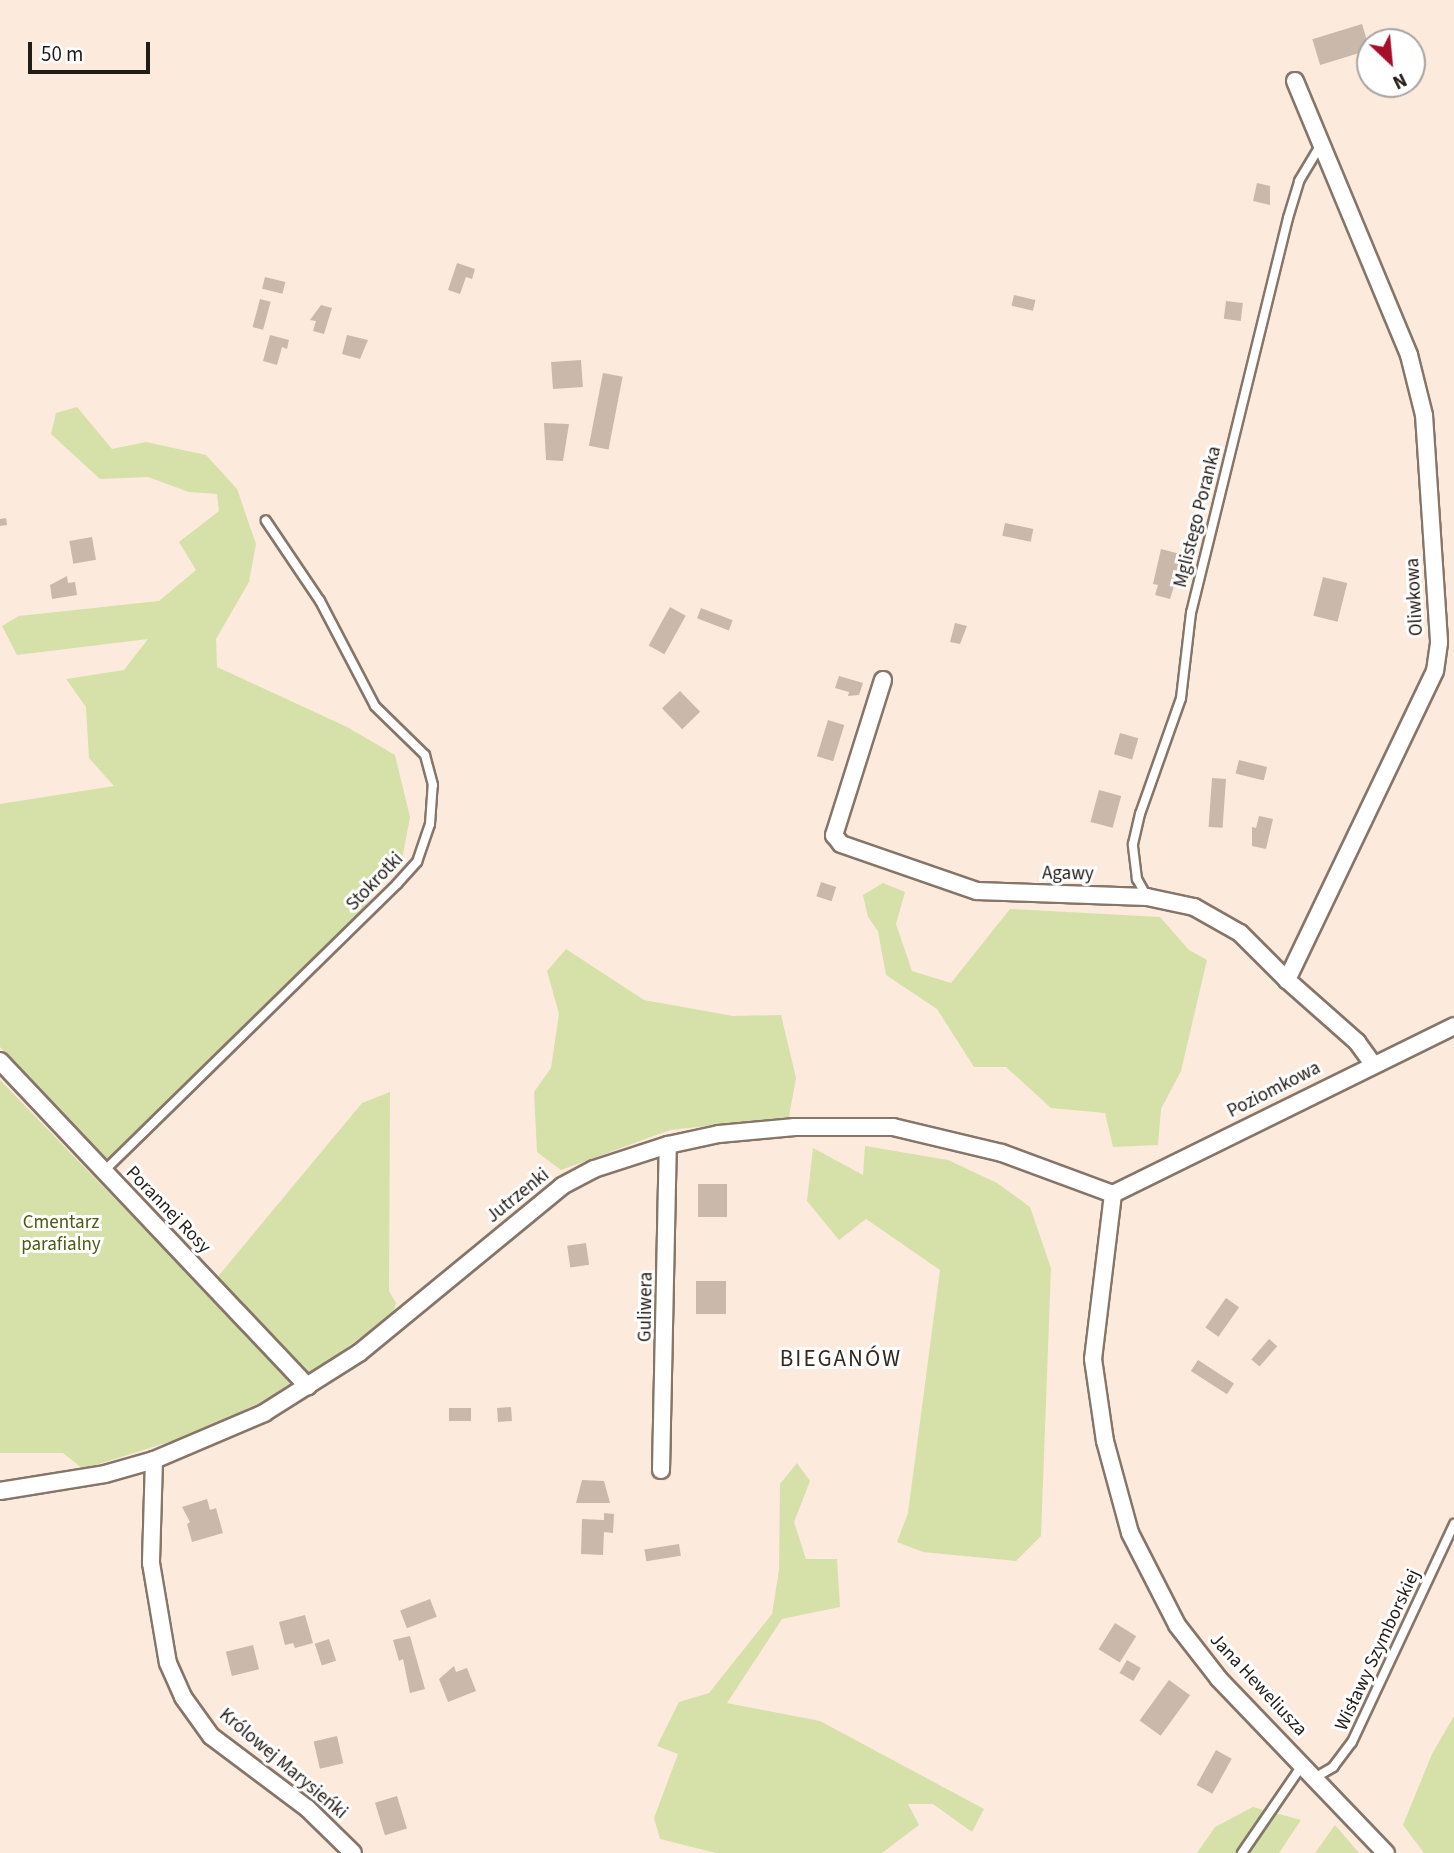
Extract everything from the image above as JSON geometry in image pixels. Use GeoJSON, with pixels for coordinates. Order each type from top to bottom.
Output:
{"type":"FeatureCollection","features":[{"type":"Feature","properties":{"kind":"street","name":"Oliwkowa"},"geometry":{"type":"LineString","coordinates":[[1287,980],[1435,671],[1439,643],[1424,415],[1400,332],[1319,148],[1294,81]]}},
{"type":"Feature","properties":{"kind":"street","name":"Agawy"},"geometry":{"type":"LineString","coordinates":[[883,680],[834,835],[841,844],[977,891],[1147,897],[1218,917],[1287,980]]}},
{"type":"Feature","properties":{"kind":"street"},"geometry":{"type":"LineString","coordinates":[[1287,980],[1357,1042],[1373,1064]]}},
{"type":"Feature","properties":{"kind":"street","name":"Poziomkowa"},"geometry":{"type":"LineString","coordinates":[[1113,1194],[1454,1026]]}},
{"type":"Feature","properties":{"kind":"street","name":"Porannej Rosy"},"geometry":{"type":"LineString","coordinates":[[0,1061],[307,1387]]}},
{"type":"Feature","properties":{"kind":"street","name":"Jutrzenki"},"geometry":{"type":"LineString","coordinates":[[0,1492],[93,1476],[154,1460],[264,1413],[307,1387],[406,1316],[562,1186],[594,1169],[668,1145],[719,1134],[795,1127],[893,1127],[1002,1153],[1113,1194]]}},
{"type":"Feature","properties":{"kind":"street","name":"Guliwera"},"geometry":{"type":"LineString","coordinates":[[662,1470],[668,1145]]}},
{"type":"Feature","properties":{"kind":"street","name":"Jana Heweliusza"},"geometry":{"type":"LineString","coordinates":[[1113,1194],[1093,1359],[1105,1441],[1130,1532],[1177,1625],[1219,1679],[1316,1777],[1386,1853]]}},
{"type":"Feature","properties":{"kind":"street","name":"Królowej Marysieńki"},"geometry":{"type":"LineString","coordinates":[[154,1460],[152,1563],[165,1651],[183,1697],[211,1735],[306,1808],[353,1853]]}},
{"type":"Feature","properties":{"kind":"lane","name":"Mglistego Poranka"},"geometry":{"type":"LineString","coordinates":[[1147,897],[1137,878],[1133,844],[1140,814],[1181,698],[1191,613],[1288,218],[1299,181],[1319,148]]}},
{"type":"Feature","properties":{"kind":"lane","name":"Stokrotki"},"geometry":{"type":"LineString","coordinates":[[103,1172],[397,884],[417,862],[430,824],[433,785],[425,755],[375,706],[320,601],[266,521]]}},
{"type":"Feature","properties":{"kind":"lane","name":"Wisławy Szymborskiej"},"geometry":{"type":"LineString","coordinates":[[1316,1777],[1333,1767],[1352,1742],[1454,1524]]}},
{"type":"Feature","properties":{"kind":"lane"},"geometry":{"type":"LineString","coordinates":[[1242,1853],[1303,1764]]}},
{"type":"Feature","properties":{"kind":"green space"},"geometry":{"type":"Polygon","coordinates":[[[77,407],[112,449],[146,442],[206,455],[237,489],[256,544],[249,582],[216,639],[217,667],[347,727],[395,755],[410,817],[402,860],[354,919],[110,1158],[101,1159],[0,1047],[0,804],[114,786],[89,758],[86,707],[66,679],[124,670],[148,639],[17,655],[2,626],[19,616],[159,601],[196,570],[179,542],[219,511],[217,494],[189,492],[148,477],[100,479],[51,434],[56,413],[77,407]]]}},
{"type":"Feature","properties":{"kind":"green space"},"geometry":{"type":"Polygon","coordinates":[[[883,883],[905,892],[896,924],[912,971],[951,983],[1010,909],[1160,917],[1189,950],[1207,960],[1181,1071],[1161,1109],[1158,1145],[1113,1147],[1105,1113],[1051,1108],[1006,1067],[974,1067],[937,1009],[886,975],[878,931],[868,917],[863,895],[883,883]]]}},
{"type":"Feature","properties":{"kind":"green space"},"geometry":{"type":"Polygon","coordinates":[[[566,949],[644,1000],[733,1016],[781,1015],[796,1078],[789,1117],[670,1130],[561,1170],[537,1152],[534,1092],[551,1068],[559,1014],[547,971],[566,949]]]}},
{"type":"Feature","properties":{"kind":"green space","name":"Cmentarz parafialny"},"geometry":{"type":"Polygon","coordinates":[[[0,1080],[292,1382],[286,1390],[197,1433],[83,1469],[63,1453],[0,1453],[0,1080]]]}},
{"type":"Feature","properties":{"kind":"green space"},"geometry":{"type":"Polygon","coordinates":[[[390,1092],[389,1291],[396,1303],[393,1314],[312,1373],[301,1368],[215,1280],[362,1103],[390,1092]]]}},
{"type":"Feature","properties":{"kind":"green space"},"geometry":{"type":"Polygon","coordinates":[[[865,1146],[948,1160],[997,1183],[1030,1207],[1051,1268],[1041,1536],[1016,1561],[923,1552],[897,1542],[908,1513],[940,1270],[866,1219],[839,1240],[807,1201],[813,1148],[863,1175],[865,1146]]]}},
{"type":"Feature","properties":{"kind":"green space"},"geometry":{"type":"Polygon","coordinates":[[[797,1463],[810,1481],[794,1522],[806,1559],[837,1559],[840,1607],[782,1619],[727,1703],[820,1721],[984,1809],[972,1832],[933,1804],[908,1804],[919,1825],[882,1853],[716,1853],[660,1839],[654,1818],[678,1754],[657,1746],[679,1702],[709,1693],[772,1614],[779,1570],[780,1484],[797,1463]]]}},
{"type":"Feature","properties":{"kind":"green space"},"geometry":{"type":"Polygon","coordinates":[[[1454,1716],[1454,1853],[1424,1853],[1403,1825],[1432,1754],[1454,1716]]]}},
{"type":"Feature","properties":{"kind":"green space"},"geometry":{"type":"Polygon","coordinates":[[[1253,1807],[1301,1820],[1279,1853],[1197,1853],[1215,1827],[1253,1807]]]}},
{"type":"Feature","properties":{"kind":"green space"},"geometry":{"type":"Polygon","coordinates":[[[1335,1825],[1359,1853],[1315,1853],[1335,1825]]]}},
{"type":"Feature","properties":{"kind":"building"},"geometry":{"type":"Polygon","coordinates":[[[1362,24],[1363,28],[1356,28],[1356,54],[1320,65],[1312,39],[1362,24]]]}},
{"type":"Feature","properties":{"kind":"building"},"geometry":{"type":"Polygon","coordinates":[[[1257,183],[1270,186],[1270,205],[1253,201],[1257,183]]]}},
{"type":"Feature","properties":{"kind":"building"},"geometry":{"type":"Polygon","coordinates":[[[457,263],[475,269],[472,279],[466,277],[460,294],[448,290],[457,263]]]}},
{"type":"Feature","properties":{"kind":"building"},"geometry":{"type":"Polygon","coordinates":[[[265,277],[285,282],[282,294],[262,289],[265,277]]]}},
{"type":"Feature","properties":{"kind":"building"},"geometry":{"type":"Polygon","coordinates":[[[1014,295],[1035,300],[1033,311],[1012,306],[1014,295]]]}},
{"type":"Feature","properties":{"kind":"building"},"geometry":{"type":"Polygon","coordinates":[[[260,299],[271,302],[263,330],[252,327],[260,299]]]}},
{"type":"Feature","properties":{"kind":"building"},"geometry":{"type":"Polygon","coordinates":[[[1226,301],[1243,303],[1241,321],[1224,319],[1226,301]]]}},
{"type":"Feature","properties":{"kind":"building"},"geometry":{"type":"Polygon","coordinates":[[[321,305],[332,308],[324,334],[313,331],[316,321],[310,320],[321,305]]]}},
{"type":"Feature","properties":{"kind":"building"},"geometry":{"type":"Polygon","coordinates":[[[270,335],[289,340],[287,349],[282,347],[277,365],[263,361],[270,335]]]}},
{"type":"Feature","properties":{"kind":"building"},"geometry":{"type":"Polygon","coordinates":[[[347,335],[368,340],[360,359],[342,354],[347,335]]]}},
{"type":"Feature","properties":{"kind":"building"},"geometry":{"type":"Polygon","coordinates":[[[581,360],[583,387],[553,389],[551,362],[581,360]]]}},
{"type":"Feature","properties":{"kind":"building"},"geometry":{"type":"Polygon","coordinates":[[[603,373],[623,377],[609,449],[589,446],[603,373]]]}},
{"type":"Feature","properties":{"kind":"building"},"geometry":{"type":"Polygon","coordinates":[[[544,423],[569,424],[563,461],[546,460],[544,423]]]}},
{"type":"Feature","properties":{"kind":"building"},"geometry":{"type":"Polygon","coordinates":[[[6,518],[7,525],[0,526],[0,519],[6,518]]]}},
{"type":"Feature","properties":{"kind":"building"},"geometry":{"type":"Polygon","coordinates":[[[1005,523],[1033,529],[1031,542],[1002,536],[1005,523]]]}},
{"type":"Feature","properties":{"kind":"building"},"geometry":{"type":"Polygon","coordinates":[[[92,537],[96,560],[73,564],[69,541],[92,537]]]}},
{"type":"Feature","properties":{"kind":"building"},"geometry":{"type":"Polygon","coordinates":[[[1161,549],[1184,555],[1170,599],[1155,595],[1158,585],[1153,584],[1161,549]]]}},
{"type":"Feature","properties":{"kind":"building"},"geometry":{"type":"Polygon","coordinates":[[[67,576],[68,583],[75,582],[77,595],[52,599],[50,585],[67,576]]]}},
{"type":"Feature","properties":{"kind":"building"},"geometry":{"type":"Polygon","coordinates":[[[1323,577],[1347,583],[1338,622],[1313,616],[1323,577]]]}},
{"type":"Feature","properties":{"kind":"building"},"geometry":{"type":"Polygon","coordinates":[[[670,607],[686,616],[664,654],[649,645],[670,607]]]}},
{"type":"Feature","properties":{"kind":"building"},"geometry":{"type":"Polygon","coordinates":[[[701,608],[733,620],[729,630],[697,618],[701,608]]]}},
{"type":"Feature","properties":{"kind":"building"},"geometry":{"type":"Polygon","coordinates":[[[955,623],[967,626],[960,644],[950,642],[955,623]]]}},
{"type":"Feature","properties":{"kind":"building"},"geometry":{"type":"Polygon","coordinates":[[[839,676],[863,683],[859,695],[848,696],[849,692],[835,688],[839,676]]]}},
{"type":"Feature","properties":{"kind":"building"},"geometry":{"type":"Polygon","coordinates":[[[680,691],[700,712],[682,729],[662,708],[680,691]]]}},
{"type":"Feature","properties":{"kind":"building"},"geometry":{"type":"Polygon","coordinates":[[[828,720],[844,725],[833,761],[817,756],[828,720]]]}},
{"type":"Feature","properties":{"kind":"building"},"geometry":{"type":"Polygon","coordinates":[[[1120,733],[1138,738],[1132,759],[1114,754],[1120,733]]]}},
{"type":"Feature","properties":{"kind":"building"},"geometry":{"type":"Polygon","coordinates":[[[1239,760],[1267,767],[1264,781],[1236,774],[1239,760]]]}},
{"type":"Feature","properties":{"kind":"building"},"geometry":{"type":"Polygon","coordinates":[[[1212,778],[1226,779],[1223,828],[1209,827],[1212,778]]]}},
{"type":"Feature","properties":{"kind":"building"},"geometry":{"type":"Polygon","coordinates":[[[1099,790],[1121,796],[1113,828],[1090,822],[1099,790]]]}},
{"type":"Feature","properties":{"kind":"building"},"geometry":{"type":"Polygon","coordinates":[[[1259,816],[1273,819],[1266,849],[1252,846],[1252,827],[1256,828],[1259,816]]]}},
{"type":"Feature","properties":{"kind":"building"},"geometry":{"type":"Polygon","coordinates":[[[821,882],[836,887],[832,901],[816,896],[821,882]]]}},
{"type":"Feature","properties":{"kind":"building"},"geometry":{"type":"Polygon","coordinates":[[[698,1184],[727,1184],[727,1217],[698,1217],[698,1184]]]}},
{"type":"Feature","properties":{"kind":"building"},"geometry":{"type":"Polygon","coordinates":[[[586,1243],[589,1265],[570,1267],[567,1246],[586,1243]]]}},
{"type":"Feature","properties":{"kind":"building"},"geometry":{"type":"Polygon","coordinates":[[[696,1281],[726,1281],[726,1314],[696,1314],[696,1281]]]}},
{"type":"Feature","properties":{"kind":"building"},"geometry":{"type":"Polygon","coordinates":[[[1226,1298],[1239,1307],[1218,1337],[1205,1327],[1226,1298]]]}},
{"type":"Feature","properties":{"kind":"building"},"geometry":{"type":"Polygon","coordinates":[[[1269,1339],[1277,1346],[1260,1367],[1251,1359],[1269,1339]]]}},
{"type":"Feature","properties":{"kind":"building"},"geometry":{"type":"Polygon","coordinates":[[[1198,1360],[1234,1383],[1227,1394],[1191,1371],[1198,1360]]]}},
{"type":"Feature","properties":{"kind":"building"},"geometry":{"type":"Polygon","coordinates":[[[511,1407],[512,1421],[498,1422],[497,1408],[511,1407]]]}},
{"type":"Feature","properties":{"kind":"building"},"geometry":{"type":"Polygon","coordinates":[[[449,1408],[471,1408],[471,1421],[449,1421],[449,1408]]]}},
{"type":"Feature","properties":{"kind":"building"},"geometry":{"type":"Polygon","coordinates":[[[582,1480],[604,1481],[610,1503],[576,1503],[582,1480]]]}},
{"type":"Feature","properties":{"kind":"building"},"geometry":{"type":"Polygon","coordinates":[[[207,1499],[210,1510],[216,1508],[223,1533],[192,1542],[187,1524],[190,1522],[182,1507],[207,1499]]]}},
{"type":"Feature","properties":{"kind":"building"},"geometry":{"type":"Polygon","coordinates":[[[604,1513],[614,1514],[613,1533],[604,1532],[603,1555],[581,1554],[582,1519],[604,1520],[604,1513]]]}},
{"type":"Feature","properties":{"kind":"building"},"geometry":{"type":"Polygon","coordinates":[[[679,1544],[681,1556],[646,1561],[644,1549],[679,1544]]]}},
{"type":"Feature","properties":{"kind":"building"},"geometry":{"type":"Polygon","coordinates":[[[430,1599],[437,1617],[407,1628],[400,1610],[430,1599]]]}},
{"type":"Feature","properties":{"kind":"building"},"geometry":{"type":"Polygon","coordinates":[[[305,1615],[313,1643],[295,1648],[293,1643],[285,1645],[279,1622],[305,1615]]]}},
{"type":"Feature","properties":{"kind":"building"},"geometry":{"type":"Polygon","coordinates":[[[1115,1623],[1136,1636],[1120,1663],[1099,1649],[1115,1623]]]}},
{"type":"Feature","properties":{"kind":"building"},"geometry":{"type":"Polygon","coordinates":[[[410,1636],[425,1689],[410,1693],[403,1659],[399,1661],[393,1640],[410,1636]]]}},
{"type":"Feature","properties":{"kind":"building"},"geometry":{"type":"Polygon","coordinates":[[[329,1639],[336,1661],[322,1666],[315,1644],[329,1639]]]}},
{"type":"Feature","properties":{"kind":"building"},"geometry":{"type":"Polygon","coordinates":[[[253,1645],[259,1669],[232,1676],[226,1652],[253,1645]]]}},
{"type":"Feature","properties":{"kind":"building"},"geometry":{"type":"Polygon","coordinates":[[[1127,1660],[1141,1668],[1133,1681],[1120,1673],[1127,1660]]]}},
{"type":"Feature","properties":{"kind":"building"},"geometry":{"type":"Polygon","coordinates":[[[454,1666],[456,1672],[467,1668],[476,1691],[448,1702],[439,1679],[454,1666]]]}},
{"type":"Feature","properties":{"kind":"building"},"geometry":{"type":"Polygon","coordinates":[[[1169,1680],[1190,1695],[1161,1736],[1140,1720],[1169,1680]]]}},
{"type":"Feature","properties":{"kind":"building"},"geometry":{"type":"Polygon","coordinates":[[[337,1736],[343,1763],[320,1769],[314,1741],[337,1736]]]}},
{"type":"Feature","properties":{"kind":"building"},"geometry":{"type":"Polygon","coordinates":[[[1216,1750],[1232,1759],[1212,1794],[1197,1785],[1216,1750]]]}},
{"type":"Feature","properties":{"kind":"building"},"geometry":{"type":"Polygon","coordinates":[[[397,1796],[407,1829],[385,1835],[375,1803],[397,1796]]]}},
{"type":"Feature","properties":{"kind":"district","name":"BIEGANÓW"},"geometry":{"type":"Point","coordinates":[841,1359]}}]}
